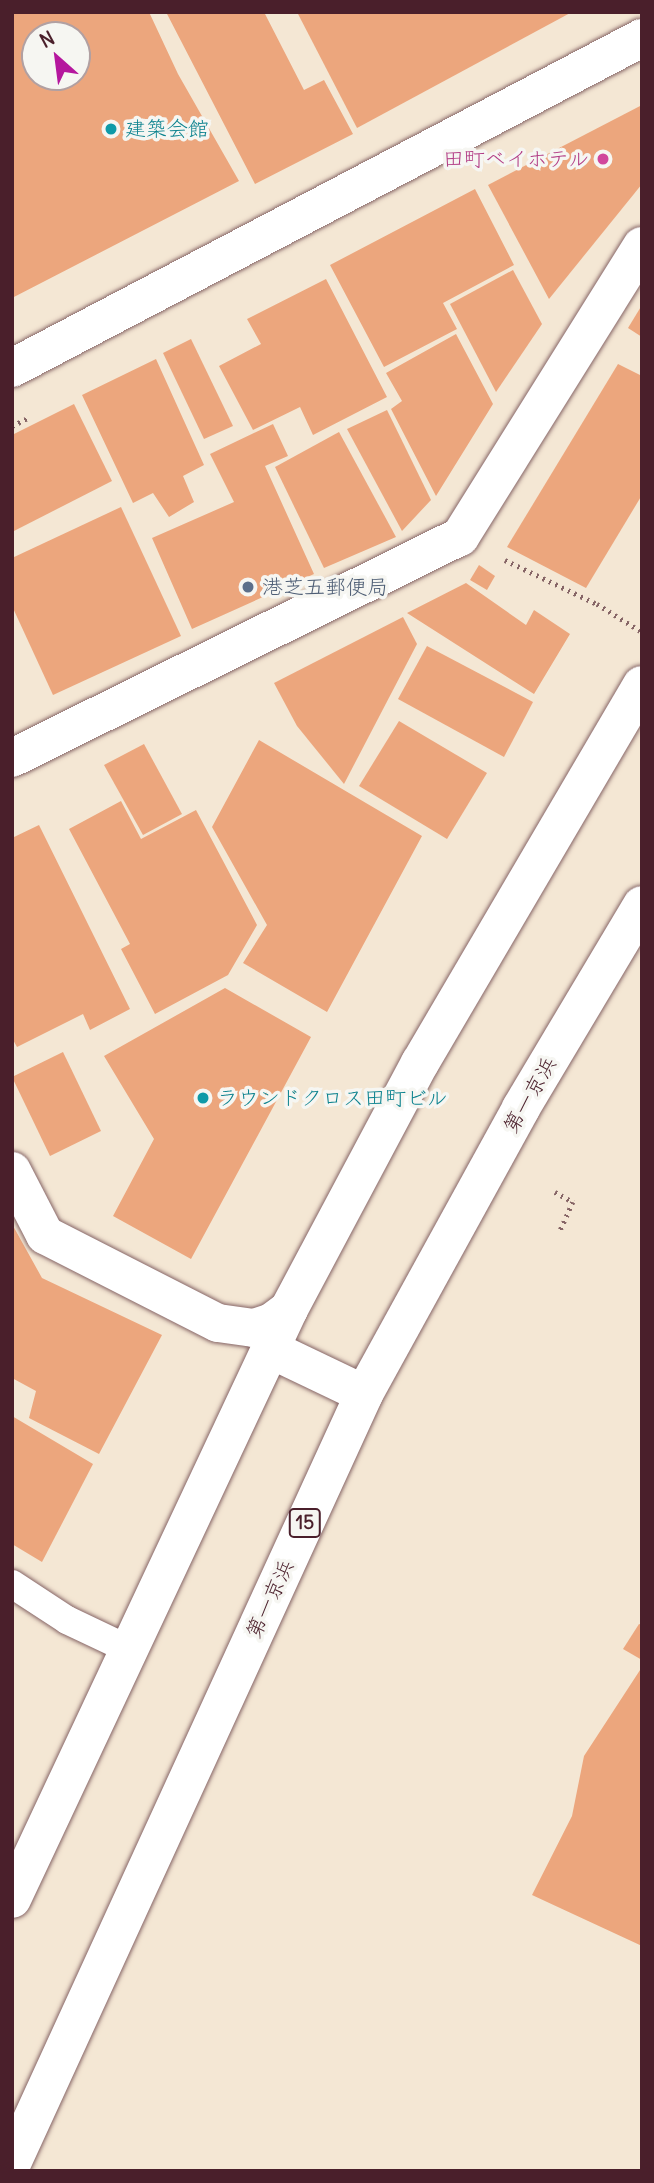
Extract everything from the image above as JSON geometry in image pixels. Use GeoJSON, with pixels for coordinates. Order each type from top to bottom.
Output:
{"type":"FeatureCollection","features":[{"type":"Feature","properties":{"kind":"main road"},"geometry":{"type":"LineString","coordinates":[[12,368],[642,38]]}},
{"type":"Feature","properties":{"kind":"main road"},"geometry":{"type":"LineString","coordinates":[[12,758],[460,537],[642,246]]}},
{"type":"Feature","properties":{"kind":"main road"},"geometry":{"type":"LineString","coordinates":[[12,1899],[126,1648],[289,1309],[420,1063],[642,685]]}},
{"type":"Feature","properties":{"kind":"main road","name":"第一京浜"},"geometry":{"type":"LineString","coordinates":[[12,2163],[364,1394],[521,1108],[642,905]]}},
{"type":"Feature","properties":{"kind":"main road"},"geometry":{"type":"LineString","coordinates":[[12,1171],[44,1235],[218,1323],[254,1328],[272,1322],[289,1309]]}},
{"type":"Feature","properties":{"kind":"main road"},"geometry":{"type":"LineString","coordinates":[[270,1349],[364,1394]]}},
{"type":"Feature","properties":{"kind":"lane"},"geometry":{"type":"LineString","coordinates":[[12,1584],[67,1620],[126,1648]]}},
{"type":"Feature","properties":{"kind":"path"},"geometry":{"type":"LineString","coordinates":[[460,537],[597,604],[642,632]]}},
{"type":"Feature","properties":{"kind":"path"},"geometry":{"type":"LineString","coordinates":[[555,1192],[573,1202],[559,1233]]}},
{"type":"Feature","properties":{"kind":"building","name":"建築会館"},"geometry":{"type":"Polygon","coordinates":[[[12,12],[149,12],[178,74],[239,181],[12,298],[12,12]]]}},
{"type":"Feature","properties":{"kind":"building"},"geometry":{"type":"Polygon","coordinates":[[[166,12],[264,12],[304,90],[324,80],[353,134],[255,184],[166,12]]]}},
{"type":"Feature","properties":{"kind":"building"},"geometry":{"type":"Polygon","coordinates":[[[297,12],[572,12],[357,128],[297,12]]]}},
{"type":"Feature","properties":{"kind":"building"},"geometry":{"type":"Polygon","coordinates":[[[642,105],[642,184],[549,299],[488,185],[642,105]]]}},
{"type":"Feature","properties":{"kind":"building"},"geometry":{"type":"Polygon","coordinates":[[[475,189],[514,265],[443,303],[457,329],[384,367],[330,265],[475,189]]]}},
{"type":"Feature","properties":{"kind":"building"},"geometry":{"type":"Polygon","coordinates":[[[513,270],[542,324],[496,392],[450,304],[513,270]]]}},
{"type":"Feature","properties":{"kind":"building"},"geometry":{"type":"Polygon","coordinates":[[[326,279],[387,397],[313,435],[300,407],[253,430],[219,366],[261,344],[247,319],[326,279]]]}},
{"type":"Feature","properties":{"kind":"building"},"geometry":{"type":"Polygon","coordinates":[[[642,305],[642,337],[628,328],[642,305]]]}},
{"type":"Feature","properties":{"kind":"building"},"geometry":{"type":"Polygon","coordinates":[[[456,334],[493,404],[436,496],[391,409],[402,401],[386,373],[456,334]]]}},
{"type":"Feature","properties":{"kind":"building"},"geometry":{"type":"Polygon","coordinates":[[[191,339],[233,426],[204,439],[163,353],[191,339]]]}},
{"type":"Feature","properties":{"kind":"building"},"geometry":{"type":"Polygon","coordinates":[[[156,359],[204,465],[183,476],[194,502],[169,517],[153,493],[133,503],[82,395],[156,359]]]}},
{"type":"Feature","properties":{"kind":"building"},"geometry":{"type":"Polygon","coordinates":[[[618,364],[642,376],[642,495],[586,588],[507,547],[618,364]]]}},
{"type":"Feature","properties":{"kind":"building"},"geometry":{"type":"Polygon","coordinates":[[[74,404],[112,481],[12,532],[12,435],[74,404]]]}},
{"type":"Feature","properties":{"kind":"building"},"geometry":{"type":"Polygon","coordinates":[[[387,410],[431,500],[402,531],[347,429],[387,410]]]}},
{"type":"Feature","properties":{"kind":"building"},"geometry":{"type":"Polygon","coordinates":[[[273,424],[288,456],[265,466],[314,574],[192,629],[152,538],[234,502],[210,454],[273,424]]]}},
{"type":"Feature","properties":{"kind":"building"},"geometry":{"type":"Polygon","coordinates":[[[339,432],[396,537],[324,568],[275,467],[339,432]]]}},
{"type":"Feature","properties":{"kind":"building"},"geometry":{"type":"Polygon","coordinates":[[[121,507],[181,636],[53,695],[12,606],[12,558],[121,507]]]}},
{"type":"Feature","properties":{"kind":"building"},"geometry":{"type":"Polygon","coordinates":[[[479,565],[495,576],[487,590],[470,580],[479,565]]]}},
{"type":"Feature","properties":{"kind":"building"},"geometry":{"type":"Polygon","coordinates":[[[466,583],[526,625],[534,610],[570,634],[534,694],[407,613],[466,583]]]}},
{"type":"Feature","properties":{"kind":"building"},"geometry":{"type":"Polygon","coordinates":[[[403,617],[417,644],[344,784],[297,726],[274,683],[403,617]]]}},
{"type":"Feature","properties":{"kind":"building"},"geometry":{"type":"Polygon","coordinates":[[[427,646],[533,702],[504,757],[398,699],[427,646]]]}},
{"type":"Feature","properties":{"kind":"building"},"geometry":{"type":"Polygon","coordinates":[[[399,721],[487,773],[447,839],[359,786],[399,721]]]}},
{"type":"Feature","properties":{"kind":"building"},"geometry":{"type":"Polygon","coordinates":[[[259,740],[422,836],[327,1012],[243,963],[267,925],[212,827],[259,740]]]}},
{"type":"Feature","properties":{"kind":"building"},"geometry":{"type":"Polygon","coordinates":[[[144,744],[182,814],[143,835],[104,765],[144,744]]]}},
{"type":"Feature","properties":{"kind":"building"},"geometry":{"type":"Polygon","coordinates":[[[121,801],[141,839],[196,810],[257,925],[228,975],[155,1014],[121,949],[130,944],[69,829],[121,801]]]}},
{"type":"Feature","properties":{"kind":"building"},"geometry":{"type":"Polygon","coordinates":[[[39,825],[130,1009],[90,1030],[83,1014],[17,1047],[12,1038],[12,838],[39,825]]]}},
{"type":"Feature","properties":{"kind":"building","name":"ラウンドクロス田町ビル"},"geometry":{"type":"Polygon","coordinates":[[[225,988],[311,1037],[191,1259],[113,1216],[154,1139],[104,1056],[225,988]]]}},
{"type":"Feature","properties":{"kind":"building"},"geometry":{"type":"Polygon","coordinates":[[[63,1052],[101,1131],[50,1156],[12,1077],[63,1052]]]}},
{"type":"Feature","properties":{"kind":"building"},"geometry":{"type":"Polygon","coordinates":[[[12,1224],[42,1278],[162,1335],[99,1454],[29,1418],[36,1391],[12,1378],[12,1224]]]}},
{"type":"Feature","properties":{"kind":"building"},"geometry":{"type":"Polygon","coordinates":[[[12,1416],[93,1464],[42,1562],[12,1544],[12,1416]]]}},
{"type":"Feature","properties":{"kind":"building"},"geometry":{"type":"Polygon","coordinates":[[[639,1624],[642,1625],[642,1660],[623,1649],[639,1624]]]}},
{"type":"Feature","properties":{"kind":"building"},"geometry":{"type":"Polygon","coordinates":[[[642,1667],[642,1946],[532,1895],[572,1816],[584,1756],[642,1667]]]}},
{"type":"Feature","properties":{"kind":"place","name":"建築会館"},"geometry":{"type":"Point","coordinates":[111,129]}},
{"type":"Feature","properties":{"kind":"place","name":"田町ベイホテル"},"geometry":{"type":"Point","coordinates":[603,159]}},
{"type":"Feature","properties":{"kind":"place","name":"港芝五郵便局"},"geometry":{"type":"Point","coordinates":[248,587]}},
{"type":"Feature","properties":{"kind":"place","name":"ラウンドクロス田町ビル"},"geometry":{"type":"Point","coordinates":[203,1098]}}]}
